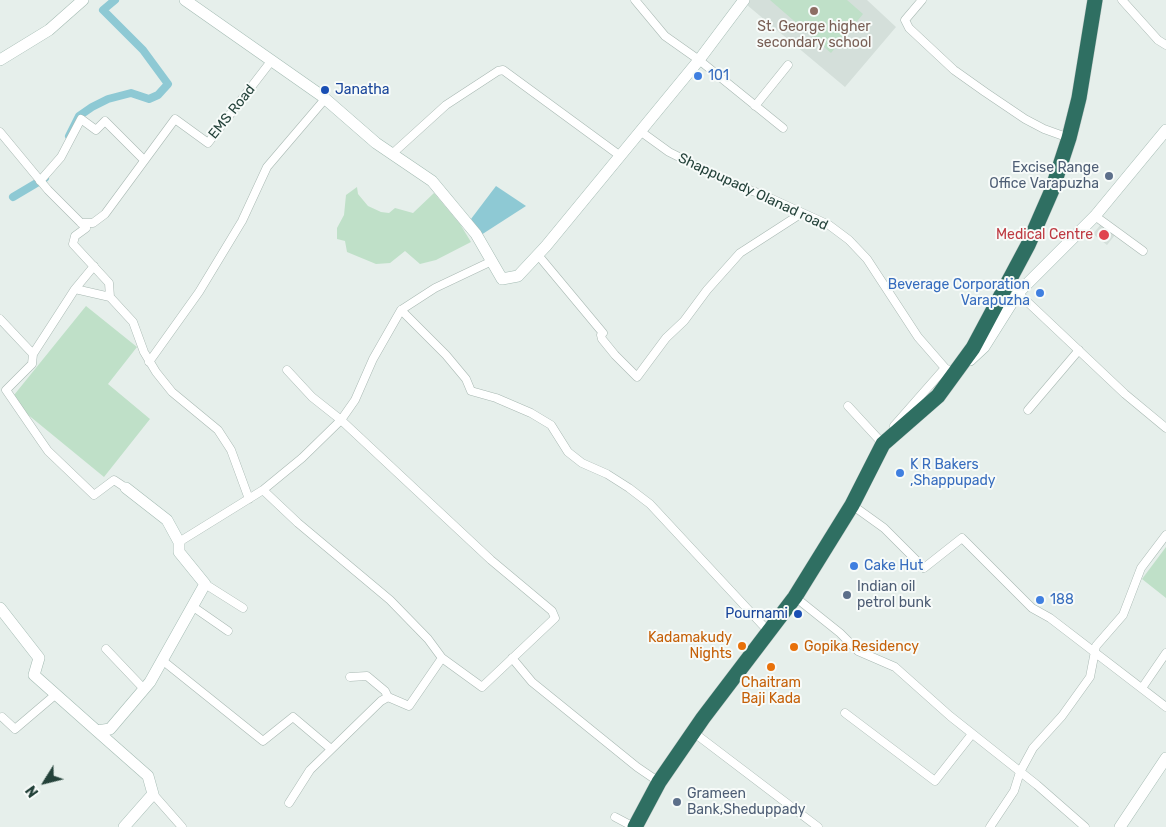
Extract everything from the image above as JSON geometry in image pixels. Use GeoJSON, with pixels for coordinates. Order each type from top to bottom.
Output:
{"type":"FeatureCollection","features":[{"type":"Feature","properties":{"kind":"highway"},"geometry":{"type":"LineString","coordinates":[[635,827],[659,782],[693,732],[795,596],[852,505],[883,444],[938,396],[950,371],[974,348],[1028,245],[1052,190],[1069,138],[1090,38],[1095,0]]}},
{"type":"Feature","properties":{"kind":"main road"},"geometry":{"type":"LineString","coordinates":[[0,60],[49,30],[83,0]]}},
{"type":"Feature","properties":{"kind":"main road"},"geometry":{"type":"LineString","coordinates":[[185,0],[326,99],[392,154],[432,181],[476,234],[502,279],[518,276],[538,255],[699,60],[744,0]]}},
{"type":"Feature","properties":{"kind":"main road"},"geometry":{"type":"LineString","coordinates":[[950,371],[984,347],[1018,293],[1094,216],[1166,130]]}},
{"type":"Feature","properties":{"kind":"main road"},"geometry":{"type":"LineString","coordinates":[[97,731],[110,729],[144,689],[204,584],[179,552],[179,542],[167,520],[126,488]]}},
{"type":"Feature","properties":{"kind":"main road"},"geometry":{"type":"LineString","coordinates":[[0,608],[39,658],[34,674],[55,695],[148,776],[153,794],[124,827]]}},
{"type":"Feature","properties":{"kind":"main road"},"geometry":{"type":"LineString","coordinates":[[1120,827],[1166,758]]}},
{"type":"Feature","properties":{"kind":"street"},"geometry":{"type":"LineString","coordinates":[[635,0],[665,36],[699,60],[783,128]]}},
{"type":"Feature","properties":{"kind":"street"},"geometry":{"type":"LineString","coordinates":[[922,0],[905,20],[909,28],[954,70],[985,92],[1025,119],[1069,138]]}},
{"type":"Feature","properties":{"kind":"street"},"geometry":{"type":"LineString","coordinates":[[1122,0],[1158,40],[1166,45]]}},
{"type":"Feature","properties":{"kind":"street","name":"EMS Road"},"geometry":{"type":"LineString","coordinates":[[144,158],[175,119],[208,143],[272,60]]}},
{"type":"Feature","properties":{"kind":"street"},"geometry":{"type":"LineString","coordinates":[[755,106],[788,65]]}},
{"type":"Feature","properties":{"kind":"street"},"geometry":{"type":"LineString","coordinates":[[392,154],[446,105],[502,70],[619,156]]}},
{"type":"Feature","properties":{"kind":"street"},"geometry":{"type":"LineString","coordinates":[[149,362],[199,292],[242,221],[267,167],[326,99]]}},
{"type":"Feature","properties":{"kind":"street"},"geometry":{"type":"LineString","coordinates":[[40,181],[60,157],[81,119],[96,130],[105,121],[144,158],[105,214],[93,223],[81,223]]}},
{"type":"Feature","properties":{"kind":"street","name":"Shappupady Olanad road"},"geometry":{"type":"LineString","coordinates":[[640,131],[669,152],[708,173],[829,225],[849,240],[867,260],[918,337],[950,371]]}},
{"type":"Feature","properties":{"kind":"street"},"geometry":{"type":"LineString","coordinates":[[0,132],[40,181],[86,228],[75,236],[72,244],[109,283],[110,297]]}},
{"type":"Feature","properties":{"kind":"street"},"geometry":{"type":"LineString","coordinates":[[538,255],[603,333],[600,335],[602,339],[637,377],[666,338],[684,322],[707,290],[740,253],[802,213]]}},
{"type":"Feature","properties":{"kind":"street"},"geometry":{"type":"LineString","coordinates":[[1094,216],[1143,251]]}},
{"type":"Feature","properties":{"kind":"street"},"geometry":{"type":"LineString","coordinates":[[179,542],[263,490],[302,458],[341,420],[360,392],[373,359],[401,310],[435,288],[492,262]]}},
{"type":"Feature","properties":{"kind":"street"},"geometry":{"type":"LineString","coordinates":[[94,266],[75,289],[33,354],[32,364],[6,390],[41,441],[58,461],[94,496],[114,480],[126,488]]}},
{"type":"Feature","properties":{"kind":"street"},"geometry":{"type":"LineString","coordinates":[[75,289],[110,297],[133,322],[149,362],[172,392],[218,430],[231,450],[249,499]]}},
{"type":"Feature","properties":{"kind":"street"},"geometry":{"type":"LineString","coordinates":[[1018,293],[1166,428]]}},
{"type":"Feature","properties":{"kind":"street"},"geometry":{"type":"LineString","coordinates":[[401,310],[446,355],[466,379],[471,392],[496,398],[531,413],[551,425],[568,452],[582,463],[607,474],[650,504],[769,632]]}},
{"type":"Feature","properties":{"kind":"street"},"geometry":{"type":"LineString","coordinates":[[0,319],[33,354]]}},
{"type":"Feature","properties":{"kind":"street"},"geometry":{"type":"LineString","coordinates":[[1028,410],[1079,350]]}},
{"type":"Feature","properties":{"kind":"street"},"geometry":{"type":"LineString","coordinates":[[263,490],[298,523],[390,600],[428,639],[442,658],[482,687],[555,618],[552,611],[490,560],[341,420],[312,397],[287,370]]}},
{"type":"Feature","properties":{"kind":"street"},"geometry":{"type":"LineString","coordinates":[[848,406],[883,444]]}},
{"type":"Feature","properties":{"kind":"street"},"geometry":{"type":"LineString","coordinates":[[852,505],[884,528],[924,568],[962,538],[1032,608],[1050,618],[1166,707]]}},
{"type":"Feature","properties":{"kind":"street"},"geometry":{"type":"LineString","coordinates":[[990,827],[1014,791],[1020,772],[1033,748],[1062,716],[1090,677],[1096,646],[1123,615],[1141,568],[1166,535]]}},
{"type":"Feature","properties":{"kind":"street"},"geometry":{"type":"LineString","coordinates":[[204,584],[243,608]]}},
{"type":"Feature","properties":{"kind":"street"},"geometry":{"type":"LineString","coordinates":[[795,596],[840,633],[858,651],[895,666],[972,734],[1085,827]]}},
{"type":"Feature","properties":{"kind":"street"},"geometry":{"type":"LineString","coordinates":[[192,606],[228,631]]}},
{"type":"Feature","properties":{"kind":"street"},"geometry":{"type":"LineString","coordinates":[[106,649],[144,689]]}},
{"type":"Feature","properties":{"kind":"street"},"geometry":{"type":"LineString","coordinates":[[1142,688],[1166,653]]}},
{"type":"Feature","properties":{"kind":"street"},"geometry":{"type":"LineString","coordinates":[[350,677],[367,676],[385,691],[388,697],[409,706],[442,658]]}},
{"type":"Feature","properties":{"kind":"street"},"geometry":{"type":"LineString","coordinates":[[512,658],[532,682],[637,767],[659,782]]}},
{"type":"Feature","properties":{"kind":"street"},"geometry":{"type":"LineString","coordinates":[[162,660],[262,741],[293,717],[331,749]]}},
{"type":"Feature","properties":{"kind":"street"},"geometry":{"type":"LineString","coordinates":[[2,717],[15,729],[55,695]]}},
{"type":"Feature","properties":{"kind":"street"},"geometry":{"type":"LineString","coordinates":[[289,803],[310,770],[381,701],[388,697]]}},
{"type":"Feature","properties":{"kind":"street"},"geometry":{"type":"LineString","coordinates":[[845,713],[935,781],[972,734]]}},
{"type":"Feature","properties":{"kind":"street"},"geometry":{"type":"LineString","coordinates":[[693,732],[818,827]]}},
{"type":"Feature","properties":{"kind":"street"},"geometry":{"type":"LineString","coordinates":[[153,794],[182,827]]}},
{"type":"Feature","properties":{"kind":"street"},"geometry":{"type":"LineString","coordinates":[[615,817],[635,827]]}},
{"type":"Feature","properties":{"kind":"shaded area"},"geometry":{"type":"Polygon","coordinates":[[[750,0],[867,0],[896,27],[845,87],[747,5],[750,0]]]}},
{"type":"Feature","properties":{"kind":"shaded area","name":"Medical Centre"},"geometry":{"type":"Polygon","coordinates":[[[1101,224],[1115,235],[1107,245],[1093,234],[1101,224]]]}},
{"type":"Feature","properties":{"kind":"green space"},"geometry":{"type":"Polygon","coordinates":[[[770,0],[847,0],[863,14],[831,53],[770,0]]]}},
{"type":"Feature","properties":{"kind":"green space"},"geometry":{"type":"Polygon","coordinates":[[[357,187],[358,194],[368,206],[381,212],[389,213],[395,208],[413,213],[434,193],[460,224],[471,242],[436,260],[420,264],[405,251],[390,263],[376,264],[347,252],[345,241],[337,239],[337,228],[344,215],[346,195],[357,187]]]}},
{"type":"Feature","properties":{"kind":"green space"},"geometry":{"type":"Polygon","coordinates":[[[86,306],[137,347],[108,384],[150,419],[104,477],[10,400],[86,306]]]}},
{"type":"Feature","properties":{"kind":"green space"},"geometry":{"type":"Polygon","coordinates":[[[1166,547],[1166,598],[1142,579],[1166,547]]]}},
{"type":"Feature","properties":{"kind":"water"},"geometry":{"type":"Polygon","coordinates":[[[496,186],[526,206],[481,235],[471,219],[496,186]]]}},
{"type":"Feature","properties":{"kind":"waterway"},"geometry":{"type":"LineString","coordinates":[[69,136],[79,116],[92,107],[108,99],[131,93],[149,99],[158,95],[168,84],[143,50],[103,10],[115,0]]}},
{"type":"Feature","properties":{"kind":"waterway"},"geometry":{"type":"LineString","coordinates":[[13,197],[45,178]]}},
{"type":"Feature","properties":{"kind":"place","name":"St. George higher secondary school"},"geometry":{"type":"Point","coordinates":[814,11]}},
{"type":"Feature","properties":{"kind":"place","name":"101"},"geometry":{"type":"Point","coordinates":[698,76]}},
{"type":"Feature","properties":{"kind":"place","name":"Janatha"},"geometry":{"type":"Point","coordinates":[325,90]}},
{"type":"Feature","properties":{"kind":"place","name":"Excise Range Office Varapuzha"},"geometry":{"type":"Point","coordinates":[1109,176]}},
{"type":"Feature","properties":{"kind":"place","name":"Medical Centre"},"geometry":{"type":"Point","coordinates":[1104,235]}},
{"type":"Feature","properties":{"kind":"place","name":"Beverage Corporation Varapuzha"},"geometry":{"type":"Point","coordinates":[1040,293]}},
{"type":"Feature","properties":{"kind":"place","name":"K R Bakers ,Shappupady"},"geometry":{"type":"Point","coordinates":[900,473]}},
{"type":"Feature","properties":{"kind":"place","name":"Cake Hut"},"geometry":{"type":"Point","coordinates":[854,566]}},
{"type":"Feature","properties":{"kind":"place","name":"Indian oil petrol bunk"},"geometry":{"type":"Point","coordinates":[847,595]}},
{"type":"Feature","properties":{"kind":"place","name":"188"},"geometry":{"type":"Point","coordinates":[1040,600]}},
{"type":"Feature","properties":{"kind":"place","name":"Pournami"},"geometry":{"type":"Point","coordinates":[798,614]}},
{"type":"Feature","properties":{"kind":"place","name":"Kadamakudy Nights"},"geometry":{"type":"Point","coordinates":[742,646]}},
{"type":"Feature","properties":{"kind":"place","name":"Gopika Residency"},"geometry":{"type":"Point","coordinates":[794,647]}},
{"type":"Feature","properties":{"kind":"place","name":"Chaitram Baji Kada"},"geometry":{"type":"Point","coordinates":[771,667]}},
{"type":"Feature","properties":{"kind":"place","name":"Grameen Bank,Sheduppady"},"geometry":{"type":"Point","coordinates":[677,802]}}]}
